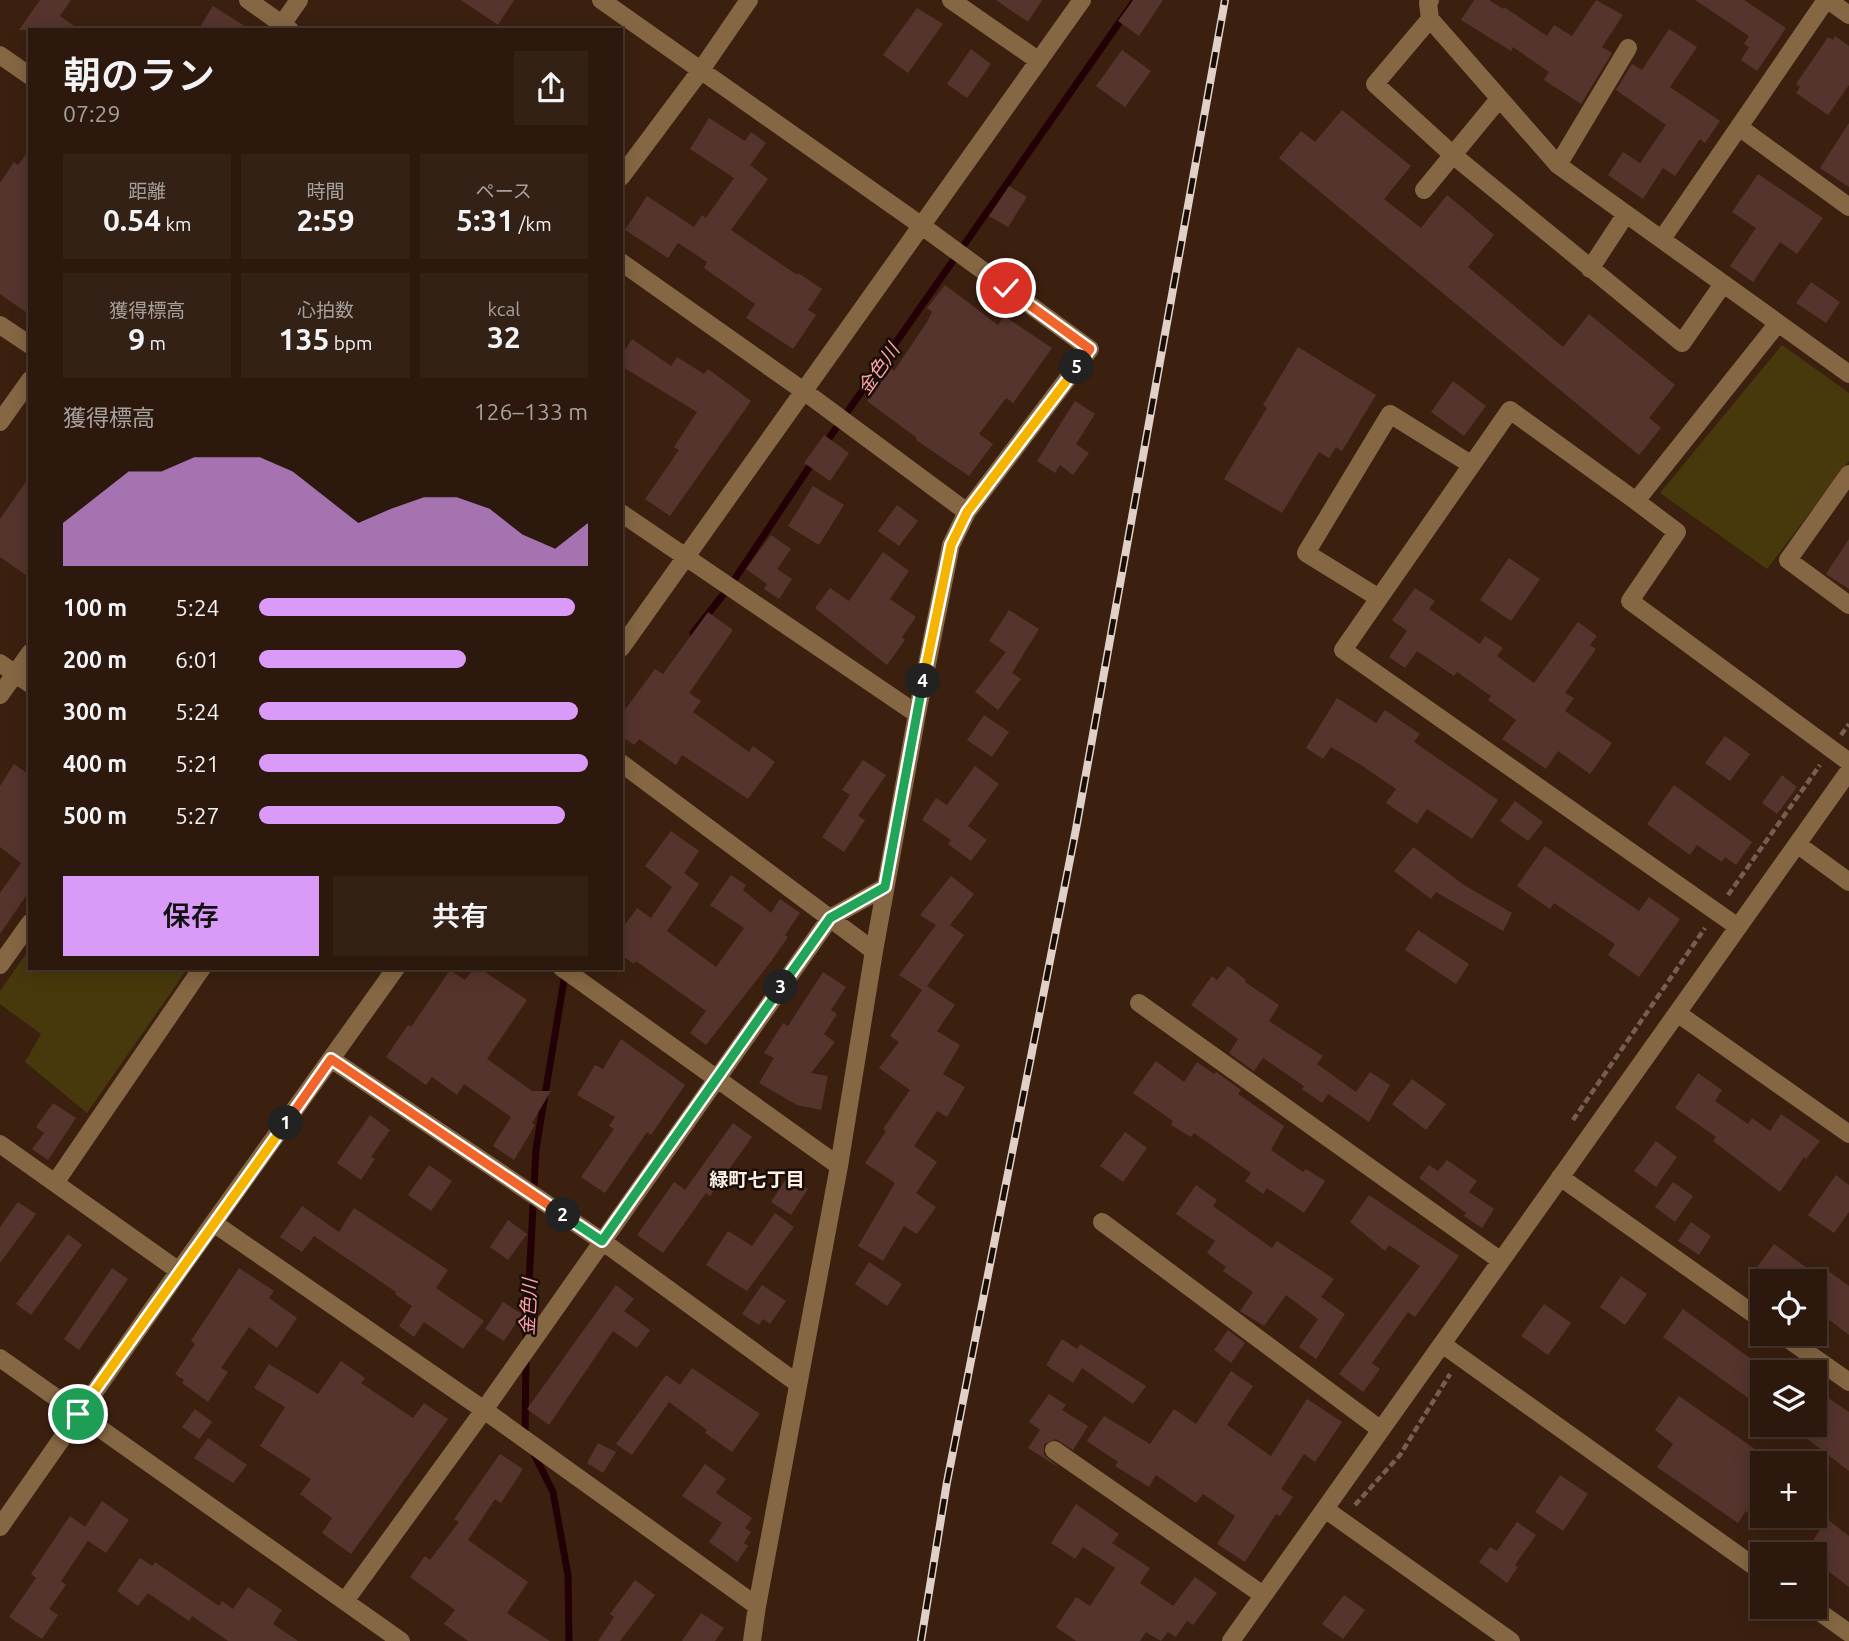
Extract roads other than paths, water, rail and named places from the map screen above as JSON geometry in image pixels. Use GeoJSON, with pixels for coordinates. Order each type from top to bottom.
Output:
{"type":"FeatureCollection","features":[{"type":"Feature","properties":{"kind":"street"},"geometry":{"type":"LineString","coordinates":[[248,0],[283,28],[299,0]]}},
{"type":"Feature","properties":{"kind":"street"},"geometry":{"type":"LineString","coordinates":[[601,0],[922,226],[1090,349],[967,512],[951,545],[885,887],[839,1166],[797,1383],[752,1641]]}},
{"type":"Feature","properties":{"kind":"street"},"geometry":{"type":"LineString","coordinates":[[623,174],[701,71],[749,0]]}},
{"type":"Feature","properties":{"kind":"street"},"geometry":{"type":"LineString","coordinates":[[951,0],[1039,61]]}},
{"type":"Feature","properties":{"kind":"street"},"geometry":{"type":"LineString","coordinates":[[623,646],[1083,0]]}},
{"type":"Feature","properties":{"kind":"street"},"geometry":{"type":"LineString","coordinates":[[1430,0],[1430,19],[1558,165],[1849,374]]}},
{"type":"Feature","properties":{"kind":"street"},"geometry":{"type":"LineString","coordinates":[[1662,239],[1827,0],[1849,15]]}},
{"type":"Feature","properties":{"kind":"street"},"geometry":{"type":"LineString","coordinates":[[1430,19],[1375,84],[1453,155],[1682,343],[1723,284]]}},
{"type":"Feature","properties":{"kind":"street"},"geometry":{"type":"LineString","coordinates":[[1558,165],[1628,48]]}},
{"type":"Feature","properties":{"kind":"street"},"geometry":{"type":"LineString","coordinates":[[0,55],[28,75]]}},
{"type":"Feature","properties":{"kind":"street"},"geometry":{"type":"LineString","coordinates":[[1424,190],[1499,99]]}},
{"type":"Feature","properties":{"kind":"street"},"geometry":{"type":"LineString","coordinates":[[1739,127],[1849,207]]}},
{"type":"Feature","properties":{"kind":"street"},"geometry":{"type":"LineString","coordinates":[[1590,269],[1626,214]]}},
{"type":"Feature","properties":{"kind":"street"},"geometry":{"type":"LineString","coordinates":[[623,263],[805,392],[967,512]]}},
{"type":"Feature","properties":{"kind":"street"},"geometry":{"type":"LineString","coordinates":[[1636,500],[1778,323]]}},
{"type":"Feature","properties":{"kind":"street"},"geometry":{"type":"LineString","coordinates":[[0,325],[28,344]]}},
{"type":"Feature","properties":{"kind":"street"},"geometry":{"type":"LineString","coordinates":[[0,422],[28,383]]}},
{"type":"Feature","properties":{"kind":"street"},"geometry":{"type":"LineString","coordinates":[[1738,928],[1343,650],[1510,410],[1677,532],[1630,601],[1849,762]]}},
{"type":"Feature","properties":{"kind":"street"},"geometry":{"type":"LineString","coordinates":[[1379,598],[1306,552],[1390,414],[1472,465]]}},
{"type":"Feature","properties":{"kind":"street"},"geometry":{"type":"LineString","coordinates":[[1849,474],[1788,560],[1849,605]]}},
{"type":"Feature","properties":{"kind":"street"},"geometry":{"type":"LineString","coordinates":[[623,514],[917,714]]}},
{"type":"Feature","properties":{"kind":"street"},"geometry":{"type":"LineString","coordinates":[[0,695],[22,679],[28,660]]}},
{"type":"Feature","properties":{"kind":"street"},"geometry":{"type":"LineString","coordinates":[[0,663],[22,679]]}},
{"type":"Feature","properties":{"kind":"street"},"geometry":{"type":"LineString","coordinates":[[623,764],[874,951]]}},
{"type":"Feature","properties":{"kind":"street"},"geometry":{"type":"LineString","coordinates":[[1231,1641],[1849,771]]}},
{"type":"Feature","properties":{"kind":"street"},"geometry":{"type":"LineString","coordinates":[[1797,845],[1849,882]]}},
{"type":"Feature","properties":{"kind":"street"},"geometry":{"type":"LineString","coordinates":[[345,1601],[484,1410],[830,918],[885,887]]}},
{"type":"Feature","properties":{"kind":"street"},"geometry":{"type":"LineString","coordinates":[[0,965],[28,926]]}},
{"type":"Feature","properties":{"kind":"street"},"geometry":{"type":"LineString","coordinates":[[55,1183],[201,970]]}},
{"type":"Feature","properties":{"kind":"street"},"geometry":{"type":"LineString","coordinates":[[0,1527],[395,970]]}},
{"type":"Feature","properties":{"kind":"street"},"geometry":{"type":"LineString","coordinates":[[565,970],[839,1166]]}},
{"type":"Feature","properties":{"kind":"street"},"geometry":{"type":"LineString","coordinates":[[1139,1003],[1501,1261]]}},
{"type":"Feature","properties":{"kind":"street"},"geometry":{"type":"LineString","coordinates":[[1677,1013],[1849,1134]]}},
{"type":"Feature","properties":{"kind":"street"},"geometry":{"type":"LineString","coordinates":[[331,1059],[602,1241],[797,1383]]}},
{"type":"Feature","properties":{"kind":"street"},"geometry":{"type":"LineString","coordinates":[[0,1144],[179,1271]]}},
{"type":"Feature","properties":{"kind":"street"},"geometry":{"type":"LineString","coordinates":[[1560,1177],[1750,1312]]}},
{"type":"Feature","properties":{"kind":"street"},"geometry":{"type":"LineString","coordinates":[[1102,1222],[1381,1430]]}},
{"type":"Feature","properties":{"kind":"street"},"geometry":{"type":"LineString","coordinates":[[215,1224],[484,1410],[757,1606]]}},
{"type":"Feature","properties":{"kind":"street"},"geometry":{"type":"LineString","coordinates":[[1442,1344],[1750,1563]]}},
{"type":"Feature","properties":{"kind":"street"},"geometry":{"type":"LineString","coordinates":[[1798,1346],[1849,1382]]}},
{"type":"Feature","properties":{"kind":"street"},"geometry":{"type":"LineString","coordinates":[[0,1358],[401,1641]]}},
{"type":"Feature","properties":{"kind":"street"},"geometry":{"type":"LineString","coordinates":[[1054,1450],[1264,1595]]}},
{"type":"Feature","properties":{"kind":"street"},"geometry":{"type":"LineString","coordinates":[[1325,1509],[1511,1641]]}},
{"type":"Feature","properties":{"kind":"street"},"geometry":{"type":"LineString","coordinates":[[1827,1617],[1849,1633]]}},
{"type":"Feature","properties":{"kind":"waterway","name":"金色川"},"geometry":{"type":"LineString","coordinates":[[825,444],[1135,0]]}},
{"type":"Feature","properties":{"kind":"waterway","name":"金色川"},"geometry":{"type":"LineString","coordinates":[[693,633],[730,586],[814,460]]}},
{"type":"Feature","properties":{"kind":"waterway","name":"金色川"},"geometry":{"type":"LineString","coordinates":[[526,1341],[536,1149],[565,974]]}},
{"type":"Feature","properties":{"kind":"waterway","name":"金色川"},"geometry":{"type":"LineString","coordinates":[[525,1435],[526,1360]]}},
{"type":"Feature","properties":{"kind":"waterway","name":"金色川"},"geometry":{"type":"LineString","coordinates":[[533,1452],[553,1492],[568,1575],[569,1641]]}},
{"type":"Feature","properties":{"kind":"railway"},"geometry":{"type":"LineString","coordinates":[[921,1641],[947,1482],[1076,829],[1225,0]]}},
{"type":"Feature","properties":{"kind":"district","name":"緑町七丁目"},"geometry":{"type":"Point","coordinates":[757,1179]}}]}
